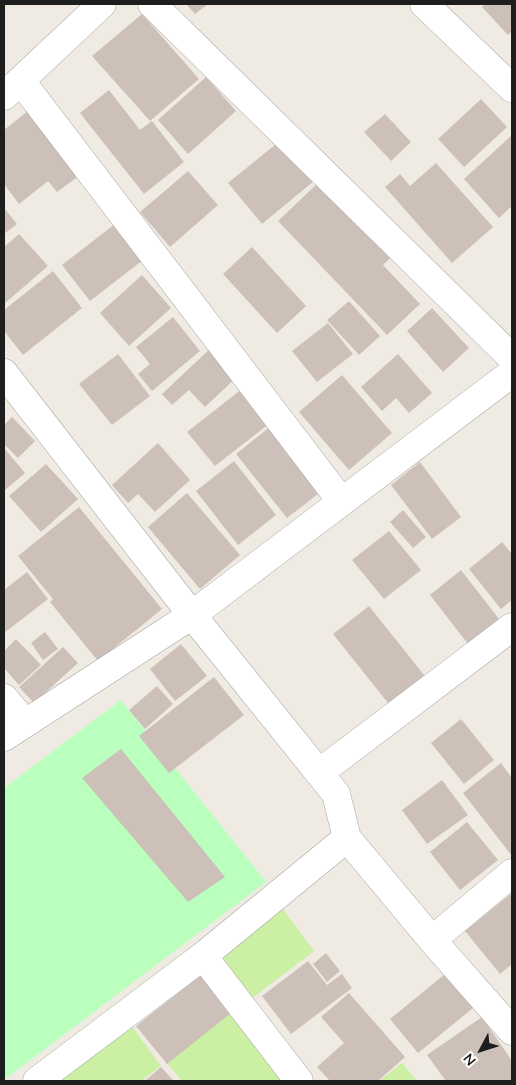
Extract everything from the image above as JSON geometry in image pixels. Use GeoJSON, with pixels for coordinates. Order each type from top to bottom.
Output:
{"type":"FeatureCollection","features":[{"type":"Feature","properties":{"kind":"street"},"geometry":{"type":"LineString","coordinates":[[102,4],[13,89],[342,502]]}},
{"type":"Feature","properties":{"kind":"street"},"geometry":{"type":"LineString","coordinates":[[152,4],[512,358]]}},
{"type":"Feature","properties":{"kind":"street"},"geometry":{"type":"LineString","coordinates":[[424,4],[512,88]]}},
{"type":"Feature","properties":{"kind":"street"},"geometry":{"type":"LineString","coordinates":[[4,373],[192,615],[336,794],[347,838],[432,940],[512,1030]]}},
{"type":"Feature","properties":{"kind":"street"},"geometry":{"type":"LineString","coordinates":[[4,698],[14,729],[192,615],[512,373]]}},
{"type":"Feature","properties":{"kind":"street"},"geometry":{"type":"LineString","coordinates":[[319,773],[512,627]]}},
{"type":"Feature","properties":{"kind":"street"},"geometry":{"type":"LineString","coordinates":[[46,1078],[202,956],[347,838]]}},
{"type":"Feature","properties":{"kind":"street"},"geometry":{"type":"LineString","coordinates":[[432,940],[512,873]]}},
{"type":"Feature","properties":{"kind":"street"},"geometry":{"type":"LineString","coordinates":[[202,956],[299,1081]]}},
{"type":"Feature","properties":{"kind":"green space"},"geometry":{"type":"Polygon","coordinates":[[[121,700],[266,882],[4,1080],[4,788],[121,700]]]}},
{"type":"Feature","properties":{"kind":"green space"},"geometry":{"type":"Polygon","coordinates":[[[280,905],[314,951],[251,999],[314,1081],[182,1081],[166,1062],[230,1011],[199,967],[280,905]]]}},
{"type":"Feature","properties":{"kind":"green space"},"geometry":{"type":"Polygon","coordinates":[[[128,1021],[161,1066],[141,1081],[49,1081],[128,1021]]]}},
{"type":"Feature","properties":{"kind":"green space"},"geometry":{"type":"Polygon","coordinates":[[[402,1063],[417,1081],[379,1081],[402,1063]]]}},
{"type":"Feature","properties":{"kind":"building"},"geometry":{"type":"Polygon","coordinates":[[[186,4],[208,4],[195,14],[186,4]]]}},
{"type":"Feature","properties":{"kind":"building"},"geometry":{"type":"Polygon","coordinates":[[[485,4],[512,4],[512,31],[508,35],[482,7],[485,4]]]}},
{"type":"Feature","properties":{"kind":"building"},"geometry":{"type":"Polygon","coordinates":[[[142,14],[199,79],[150,121],[92,56],[142,14]]]}},
{"type":"Feature","properties":{"kind":"building"},"geometry":{"type":"Polygon","coordinates":[[[206,77],[236,111],[188,154],[158,120],[206,77]]]}},
{"type":"Feature","properties":{"kind":"building"},"geometry":{"type":"Polygon","coordinates":[[[109,90],[140,130],[152,121],[184,162],[144,194],[80,113],[109,90]]]}},
{"type":"Feature","properties":{"kind":"building"},"geometry":{"type":"Polygon","coordinates":[[[481,99],[507,127],[464,167],[438,139],[481,99]]]}},
{"type":"Feature","properties":{"kind":"building"},"geometry":{"type":"Polygon","coordinates":[[[33,107],[83,173],[57,192],[48,181],[19,204],[4,184],[4,130],[33,107]]]}},
{"type":"Feature","properties":{"kind":"building"},"geometry":{"type":"Polygon","coordinates":[[[385,114],[411,142],[391,161],[364,132],[385,114]]]}},
{"type":"Feature","properties":{"kind":"building"},"geometry":{"type":"Polygon","coordinates":[[[512,135],[512,206],[499,218],[464,179],[512,135]]]}},
{"type":"Feature","properties":{"kind":"building"},"geometry":{"type":"Polygon","coordinates":[[[281,140],[314,181],[262,224],[228,183],[281,140]]]}},
{"type":"Feature","properties":{"kind":"building"},"geometry":{"type":"Polygon","coordinates":[[[436,163],[493,227],[452,263],[385,187],[400,174],[410,186],[436,163]]]}},
{"type":"Feature","properties":{"kind":"building"},"geometry":{"type":"Polygon","coordinates":[[[188,171],[218,205],[170,247],[140,212],[188,171]]]}},
{"type":"Feature","properties":{"kind":"building"},"geometry":{"type":"Polygon","coordinates":[[[321,180],[393,255],[383,265],[420,304],[387,335],[278,221],[321,180]]]}},
{"type":"Feature","properties":{"kind":"building"},"geometry":{"type":"Polygon","coordinates":[[[4,208],[17,224],[4,234],[4,208]]]}},
{"type":"Feature","properties":{"kind":"building"},"geometry":{"type":"Polygon","coordinates":[[[115,224],[143,260],[90,301],[62,265],[115,224]]]}},
{"type":"Feature","properties":{"kind":"building"},"geometry":{"type":"Polygon","coordinates":[[[19,234],[48,266],[4,304],[4,247],[19,234]]]}},
{"type":"Feature","properties":{"kind":"building"},"geometry":{"type":"Polygon","coordinates":[[[252,247],[306,306],[277,333],[223,274],[252,247]]]}},
{"type":"Feature","properties":{"kind":"building"},"geometry":{"type":"Polygon","coordinates":[[[53,271],[82,308],[23,355],[4,331],[4,310],[53,271]]]}},
{"type":"Feature","properties":{"kind":"building"},"geometry":{"type":"Polygon","coordinates":[[[142,275],[171,308],[129,346],[100,313],[142,275]]]}},
{"type":"Feature","properties":{"kind":"building"},"geometry":{"type":"Polygon","coordinates":[[[349,301],[380,336],[359,355],[327,320],[349,301]]]}},
{"type":"Feature","properties":{"kind":"building"},"geometry":{"type":"Polygon","coordinates":[[[432,308],[469,348],[443,372],[407,331],[432,308]]]}},
{"type":"Feature","properties":{"kind":"building"},"geometry":{"type":"Polygon","coordinates":[[[173,317],[200,351],[152,391],[138,374],[150,364],[136,347],[173,317]]]}},
{"type":"Feature","properties":{"kind":"building"},"geometry":{"type":"Polygon","coordinates":[[[328,323],[353,354],[317,382],[292,351],[328,323]]]}},
{"type":"Feature","properties":{"kind":"building"},"geometry":{"type":"Polygon","coordinates":[[[213,346],[240,374],[205,407],[189,390],[172,405],[162,394],[213,346]]]}},
{"type":"Feature","properties":{"kind":"building"},"geometry":{"type":"Polygon","coordinates":[[[118,354],[150,396],[112,425],[79,384],[118,354]]]}},
{"type":"Feature","properties":{"kind":"building"},"geometry":{"type":"Polygon","coordinates":[[[398,354],[432,393],[409,413],[396,398],[382,411],[361,387],[398,354]]]}},
{"type":"Feature","properties":{"kind":"building"},"geometry":{"type":"Polygon","coordinates":[[[342,375],[392,433],[349,470],[299,412],[342,375]]]}},
{"type":"Feature","properties":{"kind":"building"},"geometry":{"type":"Polygon","coordinates":[[[247,385],[274,420],[215,466],[187,432],[247,385]]]}},
{"type":"Feature","properties":{"kind":"building"},"geometry":{"type":"Polygon","coordinates":[[[12,417],[35,441],[18,458],[4,444],[4,425],[12,417]]]}},
{"type":"Feature","properties":{"kind":"building"},"geometry":{"type":"Polygon","coordinates":[[[276,422],[327,487],[287,518],[236,454],[276,422]]]}},
{"type":"Feature","properties":{"kind":"building"},"geometry":{"type":"Polygon","coordinates":[[[158,443],[190,480],[155,512],[138,494],[128,503],[112,485],[158,443]]]}},
{"type":"Feature","properties":{"kind":"building"},"geometry":{"type":"Polygon","coordinates":[[[4,448],[25,473],[4,491],[4,448]]]}},
{"type":"Feature","properties":{"kind":"building"},"geometry":{"type":"Polygon","coordinates":[[[234,461],[276,515],[238,545],[196,491],[234,461]]]}},
{"type":"Feature","properties":{"kind":"building"},"geometry":{"type":"Polygon","coordinates":[[[420,462],[461,517],[432,539],[391,485],[420,462]]]}},
{"type":"Feature","properties":{"kind":"building"},"geometry":{"type":"Polygon","coordinates":[[[46,464],[78,499],[41,532],[9,496],[46,464]]]}},
{"type":"Feature","properties":{"kind":"building"},"geometry":{"type":"Polygon","coordinates":[[[187,493],[240,555],[200,589],[148,527],[187,493]]]}},
{"type":"Feature","properties":{"kind":"building"},"geometry":{"type":"Polygon","coordinates":[[[79,507],[162,609],[98,661],[50,602],[53,599],[18,556],[79,507]]]}},
{"type":"Feature","properties":{"kind":"building"},"geometry":{"type":"Polygon","coordinates":[[[403,510],[426,537],[413,548],[390,522],[403,510]]]}},
{"type":"Feature","properties":{"kind":"building"},"geometry":{"type":"Polygon","coordinates":[[[389,531],[421,570],[384,599],[352,560],[389,531]]]}},
{"type":"Feature","properties":{"kind":"building"},"geometry":{"type":"Polygon","coordinates":[[[502,542],[512,554],[512,600],[501,609],[469,569],[502,542]]]}},
{"type":"Feature","properties":{"kind":"building"},"geometry":{"type":"Polygon","coordinates":[[[461,570],[499,619],[468,644],[430,595],[461,570]]]}},
{"type":"Feature","properties":{"kind":"building"},"geometry":{"type":"Polygon","coordinates":[[[27,572],[48,599],[4,633],[4,590],[27,572]]]}},
{"type":"Feature","properties":{"kind":"building"},"geometry":{"type":"Polygon","coordinates":[[[369,606],[428,680],[392,708],[333,634],[369,606]]]}},
{"type":"Feature","properties":{"kind":"building"},"geometry":{"type":"Polygon","coordinates":[[[45,632],[58,649],[43,660],[31,643],[45,632]]]}},
{"type":"Feature","properties":{"kind":"building"},"geometry":{"type":"Polygon","coordinates":[[[16,639],[41,665],[19,685],[4,668],[4,651],[16,639]]]}},
{"type":"Feature","properties":{"kind":"building"},"geometry":{"type":"Polygon","coordinates":[[[181,644],[207,676],[175,701],[150,669],[181,644]]]}},
{"type":"Feature","properties":{"kind":"building"},"geometry":{"type":"Polygon","coordinates":[[[63,647],[78,663],[34,703],[19,687],[63,647]]]}},
{"type":"Feature","properties":{"kind":"building"},"geometry":{"type":"Polygon","coordinates":[[[214,677],[244,715],[169,773],[139,736],[214,677]]]}},
{"type":"Feature","properties":{"kind":"building"},"geometry":{"type":"Polygon","coordinates":[[[157,686],[173,704],[145,729],[129,710],[157,686]]]}},
{"type":"Feature","properties":{"kind":"building"},"geometry":{"type":"Polygon","coordinates":[[[461,719],[494,760],[464,784],[431,743],[461,719]]]}},
{"type":"Feature","properties":{"kind":"building"},"geometry":{"type":"Polygon","coordinates":[[[121,749],[225,877],[188,902],[82,778],[121,749]]]}},
{"type":"Feature","properties":{"kind":"building"},"geometry":{"type":"Polygon","coordinates":[[[501,763],[512,778],[512,856],[463,793],[501,763]]]}},
{"type":"Feature","properties":{"kind":"building"},"geometry":{"type":"Polygon","coordinates":[[[442,780],[468,815],[427,844],[402,810],[442,780]]]}},
{"type":"Feature","properties":{"kind":"building"},"geometry":{"type":"Polygon","coordinates":[[[467,822],[498,860],[460,890],[430,852],[467,822]]]}},
{"type":"Feature","properties":{"kind":"building"},"geometry":{"type":"Polygon","coordinates":[[[512,893],[512,964],[500,974],[465,931],[512,893]]]}},
{"type":"Feature","properties":{"kind":"building"},"geometry":{"type":"Polygon","coordinates":[[[326,953],[340,971],[327,982],[313,964],[326,953]]]}},
{"type":"Feature","properties":{"kind":"building"},"geometry":{"type":"Polygon","coordinates":[[[308,961],[327,985],[342,974],[352,988],[291,1034],[262,996],[308,961]]]}},
{"type":"Feature","properties":{"kind":"building"},"geometry":{"type":"Polygon","coordinates":[[[445,974],[473,1008],[418,1053],[390,1019],[445,974]]]}},
{"type":"Feature","properties":{"kind":"building"},"geometry":{"type":"Polygon","coordinates":[[[201,975],[231,1013],[167,1064],[136,1026],[201,975]]]}},
{"type":"Feature","properties":{"kind":"building"},"geometry":{"type":"Polygon","coordinates":[[[349,993],[405,1057],[378,1081],[330,1081],[317,1067],[344,1043],[321,1017],[349,993]]]}},
{"type":"Feature","properties":{"kind":"building"},"geometry":{"type":"Polygon","coordinates":[[[482,1017],[512,1061],[512,1081],[446,1081],[427,1055],[482,1017]]]}},
{"type":"Feature","properties":{"kind":"building"},"geometry":{"type":"Polygon","coordinates":[[[161,1067],[174,1081],[145,1081],[161,1067]]]}}]}
